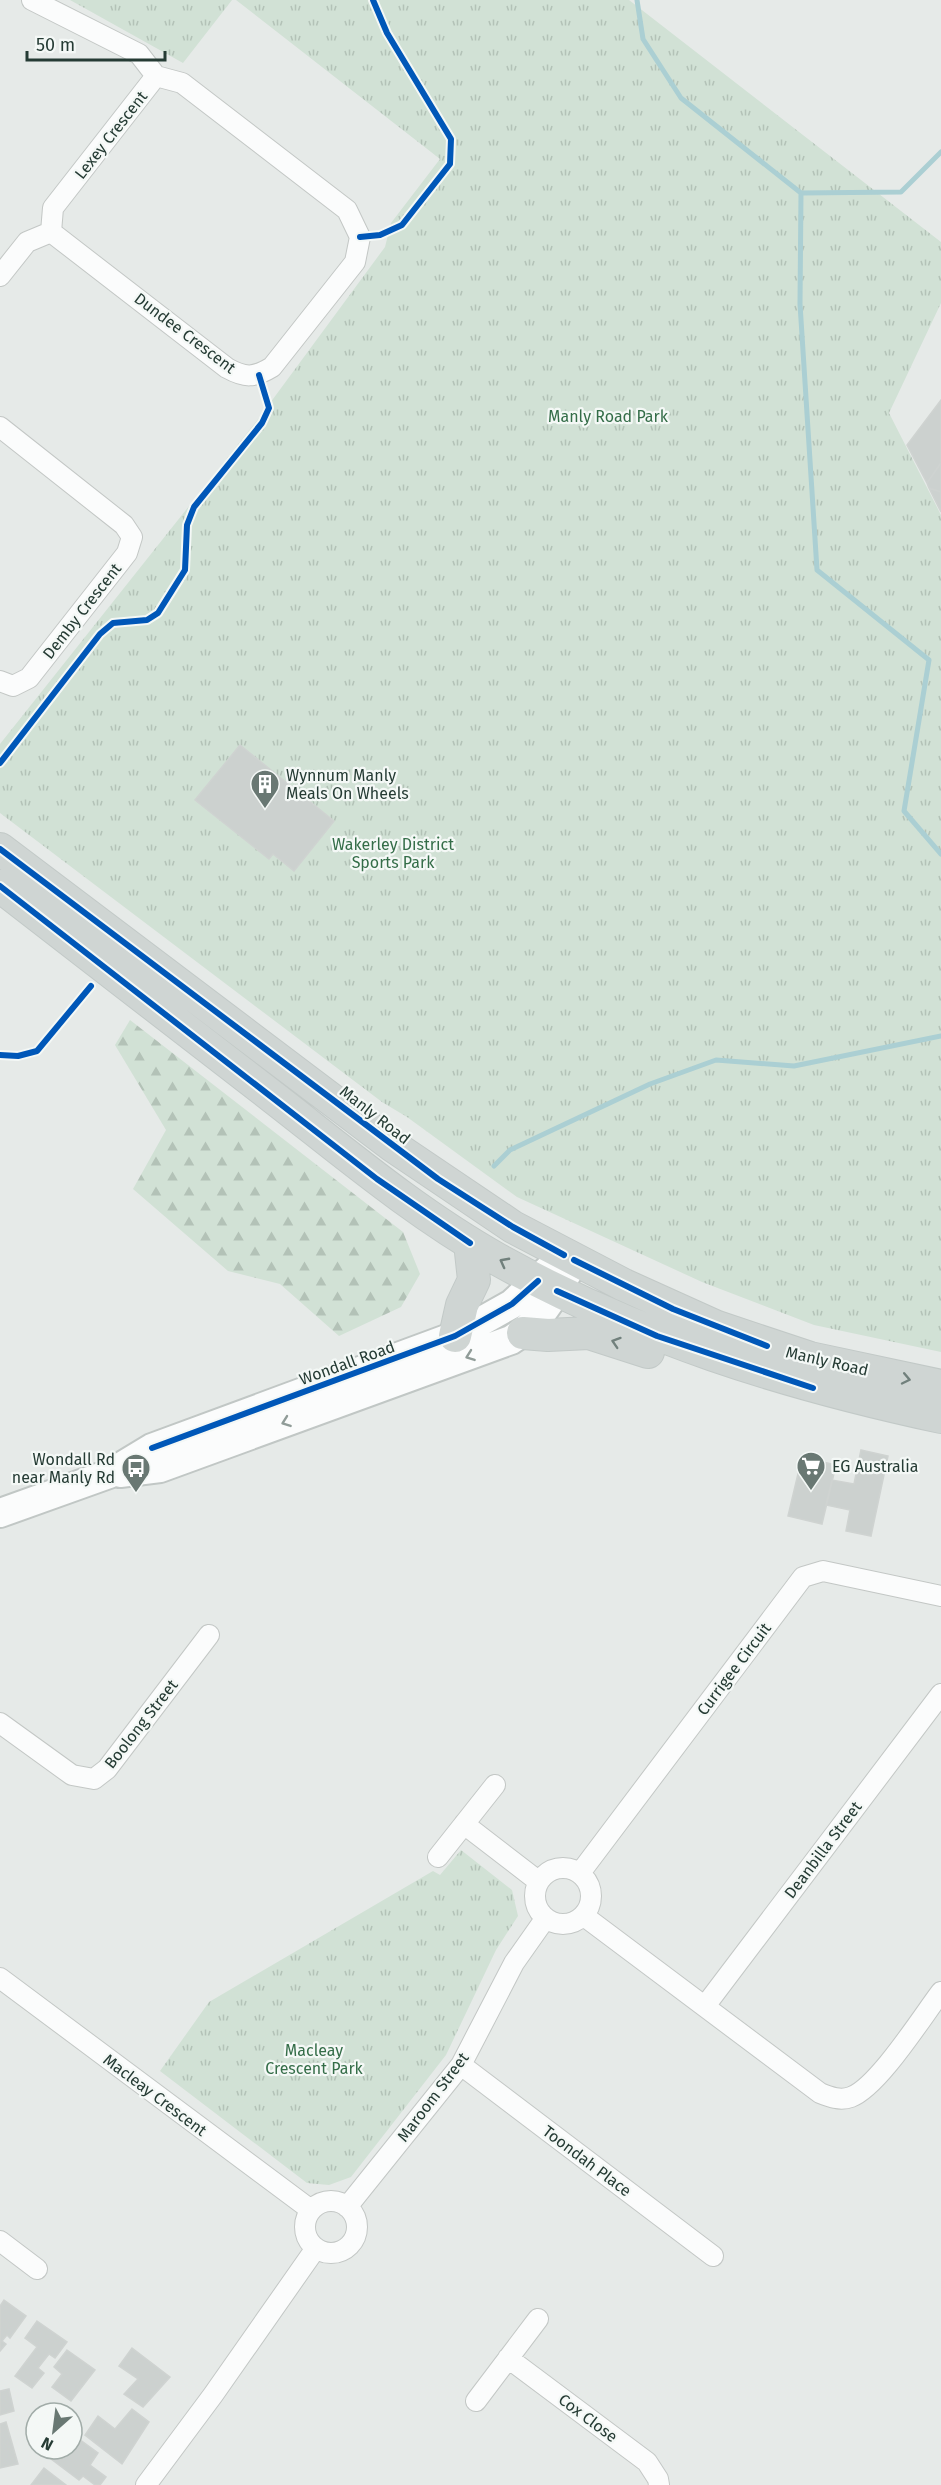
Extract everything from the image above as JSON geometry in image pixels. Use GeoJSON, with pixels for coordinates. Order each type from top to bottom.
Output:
{"type":"FeatureCollection","features":[{"type":"Feature","properties":{"kind":"main road","name":"Manly Road"},"geometry":{"type":"LineString","coordinates":[[0,849],[438,1179],[513,1227],[673,1309],[767,1346],[941,1386]]}},
{"type":"Feature","properties":{"kind":"main road","name":"Manly Road"},"geometry":{"type":"LineString","coordinates":[[0,886],[377,1179],[471,1243],[548,1286],[657,1336],[813,1388],[941,1417]]}},
{"type":"Feature","properties":{"kind":"main road"},"geometry":{"type":"LineString","coordinates":[[455,1336],[462,1305],[474,1280],[471,1243]]}},
{"type":"Feature","properties":{"kind":"main road","name":"Wondall Road"},"geometry":{"type":"LineString","coordinates":[[109,1474],[160,1467],[497,1346],[523,1333],[543,1313],[548,1286],[569,1257]]}},
{"type":"Feature","properties":{"kind":"main road","name":"Wondall Road"},"geometry":{"type":"LineString","coordinates":[[0,1513],[109,1474],[152,1448],[455,1336],[548,1286]]}},
{"type":"Feature","properties":{"kind":"main road"},"geometry":{"type":"LineString","coordinates":[[523,1333],[548,1335],[589,1333],[764,1391],[788,1394],[813,1388]]}},
{"type":"Feature","properties":{"kind":"street","name":"Lexey Crescent"},"geometry":{"type":"LineString","coordinates":[[32,0],[139,54],[156,76],[53,208],[51,232]]}},
{"type":"Feature","properties":{"kind":"street","name":"Dundee Crescent"},"geometry":{"type":"LineString","coordinates":[[51,232],[227,368],[244,376],[259,375],[272,367],[355,262],[360,237],[347,210],[182,82],[156,76]]}},
{"type":"Feature","properties":{"kind":"street"},"geometry":{"type":"LineString","coordinates":[[0,276],[27,242],[51,232]]}},
{"type":"Feature","properties":{"kind":"street","name":"Demby Crescent"},"geometry":{"type":"LineString","coordinates":[[0,427],[124,525],[132,537],[127,553],[29,678],[13,686],[0,681]]}},
{"type":"Feature","properties":{"kind":"street","name":"Currigee Circuit"},"geometry":{"type":"LineString","coordinates":[[580,1873],[803,1577],[823,1571],[941,1596]]}},
{"type":"Feature","properties":{"kind":"street","name":"Boolong Street"},"geometry":{"type":"LineString","coordinates":[[0,1723],[72,1775],[94,1779],[107,1769],[209,1635]]}},
{"type":"Feature","properties":{"kind":"street","name":"Deanbilla Street"},"geometry":{"type":"LineString","coordinates":[[705,2007],[941,1694]]}},
{"type":"Feature","properties":{"kind":"street"},"geometry":{"type":"LineString","coordinates":[[438,1857],[495,1785]]}},
{"type":"Feature","properties":{"kind":"street"},"geometry":{"type":"LineString","coordinates":[[464,1824],[538,1881]]}},
{"type":"Feature","properties":{"kind":"street"},"geometry":{"type":"LineString","coordinates":[[557,1868],[567,1868],[580,1873],[587,1881],[592,1895],[584,1916],[565,1925],[545,1918],[536,1904],[534,1894],[538,1881],[545,1874],[557,1868]]}},
{"type":"Feature","properties":{"kind":"street"},"geometry":{"type":"LineString","coordinates":[[584,1916],[820,2093],[833,2098],[849,2098],[872,2082],[941,1992]]}},
{"type":"Feature","properties":{"kind":"street","name":"Maroom Street"},"geometry":{"type":"LineString","coordinates":[[347,2207],[461,2065],[514,1963],[545,1918]]}},
{"type":"Feature","properties":{"kind":"street","name":"Macleay Crescent"},"geometry":{"type":"LineString","coordinates":[[0,1978],[311,2210]]}},
{"type":"Feature","properties":{"kind":"street","name":"Toondah Place"},"geometry":{"type":"LineString","coordinates":[[461,2065],[713,2256]]}},
{"type":"Feature","properties":{"kind":"street"},"geometry":{"type":"LineString","coordinates":[[328,2201],[347,2207],[357,2224],[352,2242],[335,2252],[316,2248],[305,2230],[306,2220],[311,2210],[328,2201]]}},
{"type":"Feature","properties":{"kind":"street"},"geometry":{"type":"LineString","coordinates":[[0,2241],[38,2269]]}},
{"type":"Feature","properties":{"kind":"street"},"geometry":{"type":"LineString","coordinates":[[146,2485],[213,2395],[316,2248]]}},
{"type":"Feature","properties":{"kind":"street"},"geometry":{"type":"LineString","coordinates":[[476,2401],[538,2319]]}},
{"type":"Feature","properties":{"kind":"street","name":"Cox Close"},"geometry":{"type":"LineString","coordinates":[[508,2358],[647,2462],[658,2479],[659,2485]]}},
{"type":"Feature","properties":{"kind":"green space"},"geometry":{"type":"Polygon","coordinates":[[[70,0],[232,0],[183,63],[70,0]]]}},
{"type":"Feature","properties":{"kind":"green space","name":"Manly Road Park"},"geometry":{"type":"Polygon","coordinates":[[[236,0],[629,0],[941,242],[941,303],[889,413],[941,515],[941,1352],[814,1325],[702,1282],[517,1197],[407,1117],[382,1102],[0,813],[0,744],[259,418],[385,247],[391,223],[440,159],[236,0]]]}},
{"type":"Feature","properties":{"kind":"green space"},"geometry":{"type":"Polygon","coordinates":[[[130,1020],[403,1232],[420,1274],[401,1307],[339,1336],[280,1284],[228,1271],[133,1189],[166,1130],[115,1045],[130,1020]]]}},
{"type":"Feature","properties":{"kind":"green space","name":"Macleay Crescent Park"},"geometry":{"type":"Polygon","coordinates":[[[461,1850],[512,1890],[518,1916],[496,1950],[446,2055],[351,2177],[329,2185],[307,2183],[160,2071],[209,2002],[433,1871],[440,1875],[461,1850]]]}},
{"type":"Feature","properties":{"kind":"building"},"geometry":{"type":"Polygon","coordinates":[[[941,400],[941,463],[927,483],[907,445],[941,400]]]}},
{"type":"Feature","properties":{"kind":"building"},"geometry":{"type":"Polygon","coordinates":[[[940,464],[941,492],[929,488],[927,483],[940,464]]]}},
{"type":"Feature","properties":{"kind":"building"},"geometry":{"type":"Polygon","coordinates":[[[929,488],[941,492],[941,512],[929,488]]]}},
{"type":"Feature","properties":{"kind":"building","name":"Wynnum Manly Meals On Wheels"},"geometry":{"type":"Polygon","coordinates":[[[240,745],[334,821],[294,871],[273,854],[269,859],[195,800],[240,745]]]}},
{"type":"Feature","properties":{"kind":"building"},"geometry":{"type":"Polygon","coordinates":[[[861,1450],[888,1456],[871,1536],[846,1531],[850,1510],[826,1505],[832,1480],[854,1484],[861,1450]]]}},
{"type":"Feature","properties":{"kind":"building","name":"EG Australia"},"geometry":{"type":"Polygon","coordinates":[[[802,1457],[836,1465],[822,1524],[788,1516],[802,1457]]]}},
{"type":"Feature","properties":{"kind":"building"},"geometry":{"type":"Polygon","coordinates":[[[4,2300],[26,2316],[10,2338],[7,2335],[2,2341],[6,2344],[0,2351],[0,2306],[4,2300]]]}},
{"type":"Feature","properties":{"kind":"building"},"geometry":{"type":"Polygon","coordinates":[[[37,2321],[67,2342],[55,2358],[49,2354],[38,2368],[44,2373],[32,2388],[15,2376],[37,2347],[25,2338],[37,2321]]]}},
{"type":"Feature","properties":{"kind":"building"},"geometry":{"type":"Polygon","coordinates":[[[132,2348],[170,2377],[143,2407],[124,2394],[138,2379],[119,2366],[132,2348]]]}},
{"type":"Feature","properties":{"kind":"building"},"geometry":{"type":"Polygon","coordinates":[[[67,2350],[95,2370],[71,2401],[52,2387],[62,2374],[54,2367],[67,2350]]]}},
{"type":"Feature","properties":{"kind":"building"},"geometry":{"type":"Polygon","coordinates":[[[9,2389],[14,2411],[0,2415],[0,2391],[9,2389]]]}},
{"type":"Feature","properties":{"kind":"building"},"geometry":{"type":"Polygon","coordinates":[[[132,2409],[149,2422],[122,2464],[85,2435],[98,2416],[115,2429],[132,2409]]]}},
{"type":"Feature","properties":{"kind":"building"},"geometry":{"type":"Polygon","coordinates":[[[6,2422],[18,2464],[0,2468],[0,2424],[6,2422]]]}},
{"type":"Feature","properties":{"kind":"building"},"geometry":{"type":"Polygon","coordinates":[[[84,2443],[98,2453],[90,2465],[106,2477],[100,2485],[95,2485],[83,2476],[79,2480],[54,2461],[84,2461],[84,2443]]]}},
{"type":"Feature","properties":{"kind":"building"},"geometry":{"type":"Polygon","coordinates":[[[44,2468],[66,2485],[31,2485],[44,2468]]]}},
{"type":"Feature","properties":{"kind":"waterway"},"geometry":{"type":"LineString","coordinates":[[637,0],[643,39],[681,98],[801,193],[800,304],[817,570],[929,660],[904,811],[941,854]]}},
{"type":"Feature","properties":{"kind":"waterway"},"geometry":{"type":"LineString","coordinates":[[801,193],[901,192],[941,152]]}},
{"type":"Feature","properties":{"kind":"waterway"},"geometry":{"type":"LineString","coordinates":[[494,1166],[510,1150],[650,1084],[716,1060],[794,1066],[941,1036]]}},
{"type":"Feature","properties":{"kind":"cycle path"},"geometry":{"type":"LineString","coordinates":[[360,237],[380,235],[402,225],[450,164],[451,139],[387,33],[373,0]]}},
{"type":"Feature","properties":{"kind":"cycle path"},"geometry":{"type":"LineString","coordinates":[[0,763],[100,634],[113,623],[147,620],[158,613],[185,570],[187,525],[194,507],[262,423],[269,408],[259,375]]}},
{"type":"Feature","properties":{"kind":"cycle path"},"geometry":{"type":"LineString","coordinates":[[0,849],[438,1179],[513,1227],[564,1255]]}},
{"type":"Feature","properties":{"kind":"cycle path"},"geometry":{"type":"LineString","coordinates":[[0,886],[377,1179],[470,1243]]}},
{"type":"Feature","properties":{"kind":"cycle path"},"geometry":{"type":"LineString","coordinates":[[0,1055],[18,1056],[37,1051],[91,986]]}},
{"type":"Feature","properties":{"kind":"cycle path"},"geometry":{"type":"LineString","coordinates":[[574,1260],[673,1309],[767,1346]]}},
{"type":"Feature","properties":{"kind":"cycle path"},"geometry":{"type":"LineString","coordinates":[[152,1448],[455,1336],[512,1304],[538,1281]]}},
{"type":"Feature","properties":{"kind":"cycle path"},"geometry":{"type":"LineString","coordinates":[[557,1291],[657,1336],[813,1388]]}},
{"type":"Feature","properties":{"kind":"place","name":"Wynnum Manly Meals On Wheels"},"geometry":{"type":"Point","coordinates":[265,810]}},
{"type":"Feature","properties":{"kind":"place","name":"EG Australia"},"geometry":{"type":"Point","coordinates":[811,1492]}},
{"type":"Feature","properties":{"kind":"place","name":"Wondall Rd near Manly Rd"},"geometry":{"type":"Point","coordinates":[136,1494]}},
{"type":"Feature","properties":{"kind":"park label","name":"Wakerley District Sports Park"},"geometry":{"type":"Point","coordinates":[393,853]}}]}
